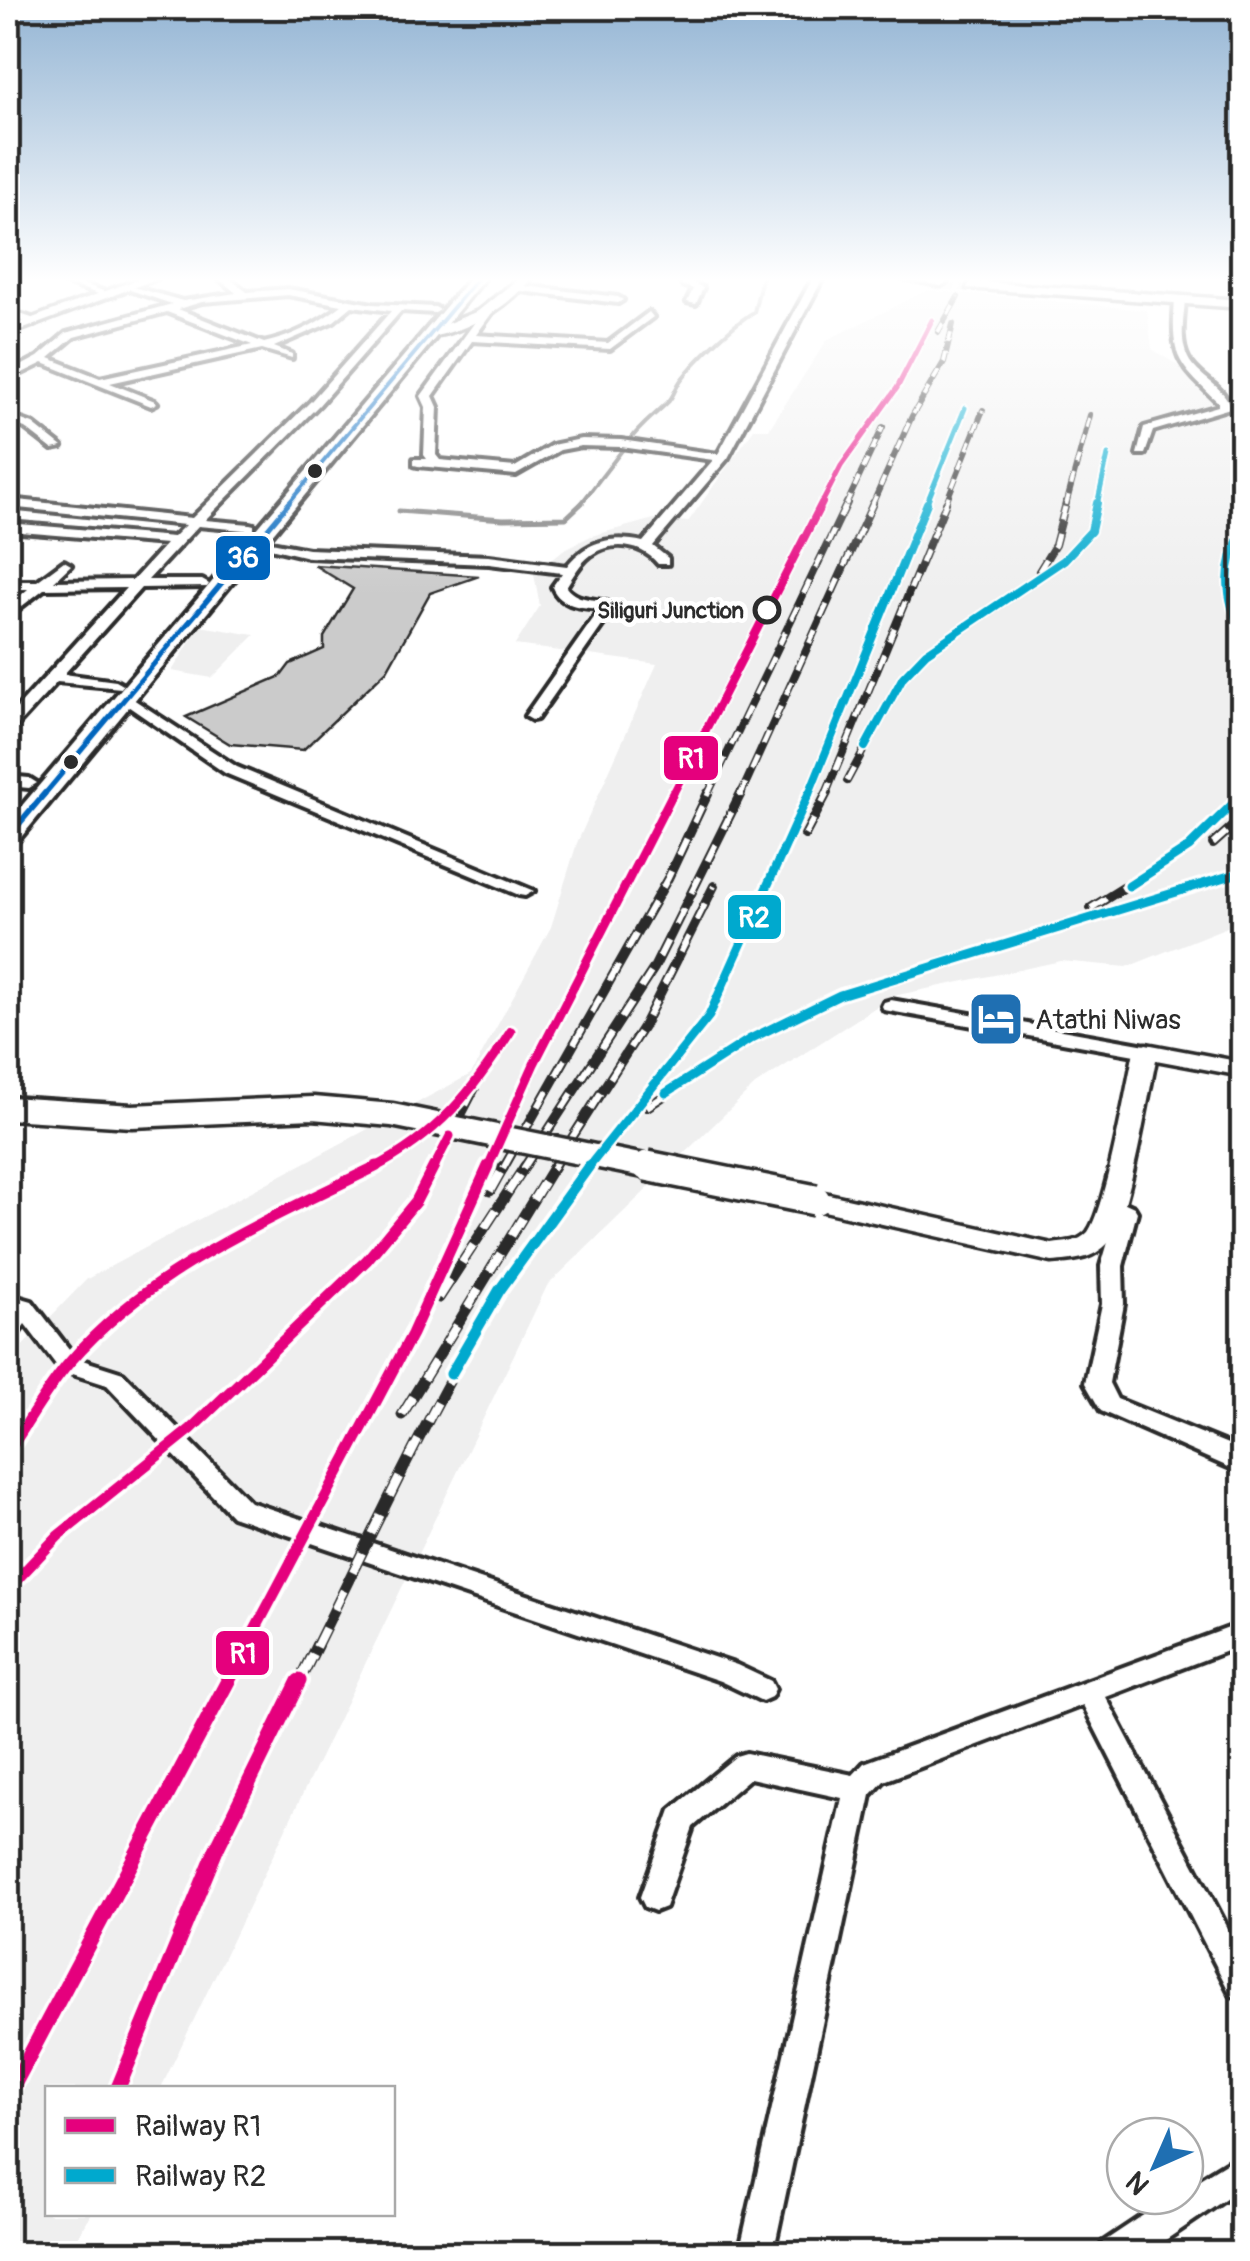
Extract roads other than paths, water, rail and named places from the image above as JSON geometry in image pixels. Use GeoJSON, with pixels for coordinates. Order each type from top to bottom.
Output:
{"type":"FeatureCollection","features":[{"type":"Feature","properties":{"kind":"main road"},"geometry":{"type":"LineString","coordinates":[[8,807],[122,692],[375,384]]}},
{"type":"Feature","properties":{"kind":"main road"},"geometry":{"type":"LineString","coordinates":[[122,692],[202,584],[386,384]]}},
{"type":"Feature","properties":{"kind":"main road"},"geometry":{"type":"LineString","coordinates":[[8,837],[31,781]]}},
{"type":"Feature","properties":{"kind":"street"},"geometry":{"type":"LineString","coordinates":[[102,384],[151,403]]}},
{"type":"Feature","properties":{"kind":"street"},"geometry":{"type":"LineString","coordinates":[[8,727],[176,541],[331,384]]}},
{"type":"Feature","properties":{"kind":"street"},"geometry":{"type":"LineString","coordinates":[[436,384],[427,396],[432,408],[430,455],[437,464]]}},
{"type":"Feature","properties":{"kind":"street"},"geometry":{"type":"LineString","coordinates":[[645,546],[722,458],[763,384]]}},
{"type":"Feature","properties":{"kind":"street"},"geometry":{"type":"LineString","coordinates":[[1141,452],[1148,429],[1224,408],[1224,400],[1206,384]]}},
{"type":"Feature","properties":{"kind":"street"},"geometry":{"type":"LineString","coordinates":[[8,418],[32,428],[56,447]]}},
{"type":"Feature","properties":{"kind":"street"},"geometry":{"type":"LineString","coordinates":[[418,462],[516,470],[529,466],[544,451],[578,443],[722,458]]}},
{"type":"Feature","properties":{"kind":"street"},"geometry":{"type":"LineString","coordinates":[[8,503],[194,522],[308,553],[489,560],[572,570]]}},
{"type":"Feature","properties":{"kind":"street"},"geometry":{"type":"LineString","coordinates":[[8,528],[176,541]]}},
{"type":"Feature","properties":{"kind":"street"},"geometry":{"type":"LineString","coordinates":[[532,716],[609,606],[585,605],[565,598],[559,587],[583,555],[598,547],[622,544],[645,546],[662,561]]}},
{"type":"Feature","properties":{"kind":"street"},"geometry":{"type":"LineString","coordinates":[[8,613],[64,566]]}},
{"type":"Feature","properties":{"kind":"street"},"geometry":{"type":"LineString","coordinates":[[8,585],[202,584]]}},
{"type":"Feature","properties":{"kind":"street"},"geometry":{"type":"LineString","coordinates":[[51,677],[122,692],[232,770],[525,892]]}},
{"type":"Feature","properties":{"kind":"street"},"geometry":{"type":"LineString","coordinates":[[891,1006],[1242,1069]]}},
{"type":"Feature","properties":{"kind":"street"},"geometry":{"type":"LineString","coordinates":[[8,1108],[132,1116],[313,1108],[392,1115],[1052,1252],[1082,1250],[1101,1235],[1124,1159],[1146,1051]]}},
{"type":"Feature","properties":{"kind":"street"},"geometry":{"type":"LineString","coordinates":[[1110,1203],[1127,1212],[1112,1266],[1112,1304],[1097,1383],[1109,1404],[1232,1456],[1242,1464]]}},
{"type":"Feature","properties":{"kind":"street"},"geometry":{"type":"LineString","coordinates":[[8,1331],[16,1305]]}},
{"type":"Feature","properties":{"kind":"street"},"geometry":{"type":"LineString","coordinates":[[16,1305],[68,1364],[115,1379],[241,1509],[728,1673],[762,1689]]}},
{"type":"Feature","properties":{"kind":"street"},"geometry":{"type":"LineString","coordinates":[[756,2254],[858,1789],[874,1772],[1242,1634]]}},
{"type":"Feature","properties":{"kind":"street"},"geometry":{"type":"LineString","coordinates":[[1090,1692],[1242,1985]]}},
{"type":"Feature","properties":{"kind":"street"},"geometry":{"type":"LineString","coordinates":[[654,1897],[681,1819],[746,1765],[858,1789]]}},
{"type":"Feature","properties":{"kind":"street"},"geometry":{"type":"LineString","coordinates":[[1115,2254],[1242,2169]]}},
{"type":"Feature","properties":{"kind":"waterway"},"geometry":{"type":"LineString","coordinates":[[626,445],[669,401],[679,384]]}},
{"type":"Feature","properties":{"kind":"waterway"},"geometry":{"type":"LineString","coordinates":[[580,505],[623,449]]}},
{"type":"Feature","properties":{"kind":"waterway"},"geometry":{"type":"LineString","coordinates":[[399,511],[503,519],[566,518],[580,505]]}},
{"type":"Feature","properties":{"kind":"railway"},"geometry":{"type":"LineString","coordinates":[[821,505],[841,466],[899,384]]}},
{"type":"Feature","properties":{"kind":"railway"},"geometry":{"type":"LineString","coordinates":[[872,505],[912,416],[931,384]]}},
{"type":"Feature","properties":{"kind":"railway"},"geometry":{"type":"LineString","coordinates":[[926,505],[965,408]]}},
{"type":"Feature","properties":{"kind":"railway"},"geometry":{"type":"LineString","coordinates":[[945,505],[983,410]]}},
{"type":"Feature","properties":{"kind":"railway"},"geometry":{"type":"LineString","coordinates":[[1066,505],[1090,415]]}},
{"type":"Feature","properties":{"kind":"railway"},"geometry":{"type":"LineString","coordinates":[[846,505],[883,427]]}},
{"type":"Feature","properties":{"kind":"railway"},"geometry":{"type":"LineString","coordinates":[[1097,505],[1108,455]]}},
{"type":"Feature","properties":{"kind":"railway"},"geometry":{"type":"LineString","coordinates":[[672,796],[822,503]]}},
{"type":"Feature","properties":{"kind":"railway"},"geometry":{"type":"LineString","coordinates":[[707,796],[847,503]]}},
{"type":"Feature","properties":{"kind":"railway"},"geometry":{"type":"LineString","coordinates":[[740,796],[873,503]]}},
{"type":"Feature","properties":{"kind":"railway"},"geometry":{"type":"LineString","coordinates":[[808,796],[927,503]]}},
{"type":"Feature","properties":{"kind":"railway"},"geometry":{"type":"LineString","coordinates":[[825,796],[946,503]]}},
{"type":"Feature","properties":{"kind":"railway"},"geometry":{"type":"LineString","coordinates":[[1039,571],[1055,545],[1066,503]]}},
{"type":"Feature","properties":{"kind":"railway"},"geometry":{"type":"LineString","coordinates":[[847,781],[903,677],[926,653],[1064,560],[1091,531],[1097,503]]}},
{"type":"Feature","properties":{"kind":"railway"},"geometry":{"type":"LineString","coordinates":[[1242,531],[1231,558],[1228,582],[1242,634]]}},
{"type":"Feature","properties":{"kind":"railway"},"geometry":{"type":"LineString","coordinates":[[1242,565],[1242,602]]}},
{"type":"Feature","properties":{"kind":"railway"},"geometry":{"type":"LineString","coordinates":[[487,1169],[534,1064],[673,793]]}},
{"type":"Feature","properties":{"kind":"railway"},"geometry":{"type":"LineString","coordinates":[[503,1169],[668,878],[708,793]]}},
{"type":"Feature","properties":{"kind":"railway"},"geometry":{"type":"LineString","coordinates":[[523,1169],[654,968],[741,793]]}},
{"type":"Feature","properties":{"kind":"railway"},"geometry":{"type":"LineString","coordinates":[[587,1169],[709,1016],[809,793]]}},
{"type":"Feature","properties":{"kind":"railway"},"geometry":{"type":"LineString","coordinates":[[805,835],[827,793]]}},
{"type":"Feature","properties":{"kind":"railway"},"geometry":{"type":"LineString","coordinates":[[1091,908],[1189,847],[1242,795]]}},
{"type":"Feature","properties":{"kind":"railway"},"geometry":{"type":"LineString","coordinates":[[1213,844],[1242,818]]}},
{"type":"Feature","properties":{"kind":"railway"},"geometry":{"type":"LineString","coordinates":[[647,1107],[741,1046],[840,995],[1242,872]]}},
{"type":"Feature","properties":{"kind":"railway"},"geometry":{"type":"LineString","coordinates":[[552,1169],[643,1027],[714,886]]}},
{"type":"Feature","properties":{"kind":"railway"},"geometry":{"type":"LineString","coordinates":[[433,1169],[475,1088]]}},
{"type":"Feature","properties":{"kind":"railway"},"geometry":{"type":"LineString","coordinates":[[8,1589],[58,1536],[191,1429],[367,1260],[416,1201],[434,1166]]}},
{"type":"Feature","properties":{"kind":"railway"},"geometry":{"type":"LineString","coordinates":[[246,1647],[412,1334],[488,1166]]}},
{"type":"Feature","properties":{"kind":"railway"},"geometry":{"type":"LineString","coordinates":[[490,1191],[504,1166]]}},
{"type":"Feature","properties":{"kind":"railway"},"geometry":{"type":"LineString","coordinates":[[439,1298],[525,1166]]}},
{"type":"Feature","properties":{"kind":"railway"},"geometry":{"type":"LineString","coordinates":[[402,1415],[554,1166]]}},
{"type":"Feature","properties":{"kind":"railway"},"geometry":{"type":"LineString","coordinates":[[316,1647],[473,1339],[547,1222],[589,1166]]}},
{"type":"Feature","properties":{"kind":"railway"},"geometry":{"type":"LineString","coordinates":[[8,2096],[247,1645]]}},
{"type":"Feature","properties":{"kind":"railway"},"geometry":{"type":"LineString","coordinates":[[119,2086],[216,1850],[317,1645]]}},
{"type":"Feature","properties":{"kind":"rail line","name":"R1"},"geometry":{"type":"LineString","coordinates":[[8,2096],[412,1334],[534,1064],[841,466],[899,384]]}},
{"type":"Feature","properties":{"kind":"rail line","name":"R2"},"geometry":{"type":"LineString","coordinates":[[451,1374],[499,1291],[554,1210],[709,1016],[797,824],[965,408]]}},
{"type":"Feature","properties":{"kind":"rail line","name":"R2"},"geometry":{"type":"LineString","coordinates":[[865,747],[903,677],[926,653],[1064,560],[1091,531],[1108,455]]}},
{"type":"Feature","properties":{"kind":"rail line","name":"R2"},"geometry":{"type":"LineString","coordinates":[[1242,531],[1230,558],[1226,582],[1242,634]]}},
{"type":"Feature","properties":{"kind":"rail line","name":"R2"},"geometry":{"type":"LineString","coordinates":[[1129,886],[1189,847],[1242,795]]}},
{"type":"Feature","properties":{"kind":"rail line","name":"R2"},"geometry":{"type":"LineString","coordinates":[[666,1093],[750,1039],[840,995],[1242,872]]}},
{"type":"Feature","properties":{"kind":"rail line","name":"R1"},"geometry":{"type":"LineString","coordinates":[[8,1452],[68,1364],[123,1309],[211,1249],[383,1163],[422,1139],[475,1088],[511,1031]]}},
{"type":"Feature","properties":{"kind":"rail line","name":"R1"},"geometry":{"type":"LineString","coordinates":[[8,1589],[58,1536],[191,1429],[367,1260],[416,1201],[450,1136]]}},
{"type":"Feature","properties":{"kind":"rail line","name":"R1"},"geometry":{"type":"LineString","coordinates":[[119,2086],[216,1850],[299,1681]]}},
{"type":"Feature","properties":{"kind":"place","name":"Siliguri Junction"},"geometry":{"type":"Point","coordinates":[767,610]}},
{"type":"Feature","properties":{"kind":"place","name":"Atathi Niwas"},"geometry":{"type":"Point","coordinates":[996,1019]}}]}
